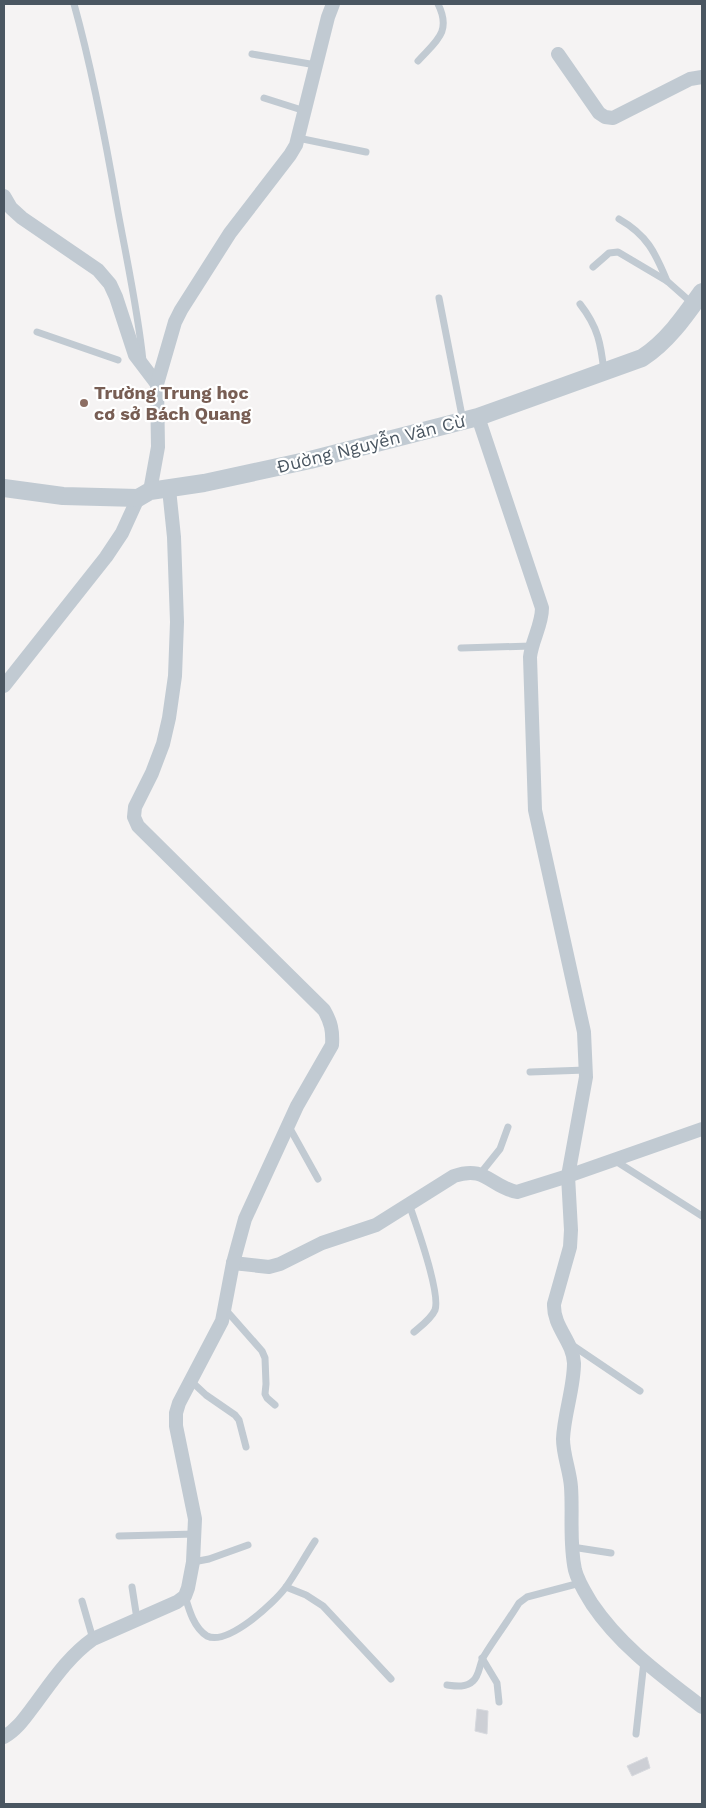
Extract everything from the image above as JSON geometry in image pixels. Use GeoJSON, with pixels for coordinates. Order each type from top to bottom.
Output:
{"type":"FeatureCollection","features":[{"type":"Feature","properties":{"kind":"street"},"geometry":{"type":"LineString","coordinates":[[4,686],[106,558],[144,494],[158,447],[157,384],[175,322],[222,244],[290,155],[298,138],[328,17],[333,4]]}},
{"type":"Feature","properties":{"kind":"street"},"geometry":{"type":"LineString","coordinates":[[558,54],[599,113],[605,117],[613,118],[690,79],[702,77]]}},
{"type":"Feature","properties":{"kind":"street"},"geometry":{"type":"LineString","coordinates":[[4,196],[11,208],[22,218],[98,270],[110,284],[137,364],[157,384]]}},
{"type":"Feature","properties":{"kind":"street","name":"Đường Nguyễn Văn Cừ"},"geometry":{"type":"LineString","coordinates":[[4,488],[63,496],[144,494],[233,478],[471,419],[642,358],[654,350],[667,337],[698,298]]}},
{"type":"Feature","properties":{"kind":"street"},"geometry":{"type":"LineString","coordinates":[[471,419],[542,608],[542,617],[531,646],[530,657],[535,810],[584,1032],[586,1077],[568,1176],[570,1247],[553,1314],[573,1352],[574,1364],[563,1437],[571,1489],[571,1547],[576,1573],[586,1595],[602,1618],[626,1645],[702,1707]]}},
{"type":"Feature","properties":{"kind":"street"},"geometry":{"type":"LineString","coordinates":[[4,1737],[18,1726],[70,1658],[93,1639],[177,1602],[185,1596],[193,1562],[195,1519],[176,1426],[176,1413],[179,1403],[218,1330],[225,1310],[233,1264],[245,1219],[297,1106],[332,1045],[331,1022],[324,1010],[138,826],[134,817],[135,807],[152,774],[163,744],[175,676],[174,537],[169,489]]}},
{"type":"Feature","properties":{"kind":"street"},"geometry":{"type":"LineString","coordinates":[[233,1264],[269,1266],[280,1264],[322,1243],[376,1225],[454,1176],[474,1172],[508,1190],[516,1192],[568,1176],[702,1128]]}},
{"type":"Feature","properties":{"kind":"lane"},"geometry":{"type":"LineString","coordinates":[[74,4],[94,85],[140,330],[137,364]]}},
{"type":"Feature","properties":{"kind":"lane"},"geometry":{"type":"LineString","coordinates":[[418,61],[440,36],[444,26],[443,14],[438,4]]}},
{"type":"Feature","properties":{"kind":"lane"},"geometry":{"type":"LineString","coordinates":[[252,54],[316,65]]}},
{"type":"Feature","properties":{"kind":"lane"},"geometry":{"type":"LineString","coordinates":[[264,98],[305,112]]}},
{"type":"Feature","properties":{"kind":"lane"},"geometry":{"type":"LineString","coordinates":[[298,138],[366,152]]}},
{"type":"Feature","properties":{"kind":"lane"},"geometry":{"type":"LineString","coordinates":[[619,219],[633,227],[652,248],[667,281]]}},
{"type":"Feature","properties":{"kind":"lane"},"geometry":{"type":"LineString","coordinates":[[593,267],[609,253],[618,252],[698,298]]}},
{"type":"Feature","properties":{"kind":"lane"},"geometry":{"type":"LineString","coordinates":[[438,298],[471,419]]}},
{"type":"Feature","properties":{"kind":"lane"},"geometry":{"type":"LineString","coordinates":[[580,304],[595,327],[600,341],[604,372]]}},
{"type":"Feature","properties":{"kind":"lane"},"geometry":{"type":"LineString","coordinates":[[36,332],[118,360]]}},
{"type":"Feature","properties":{"kind":"lane"},"geometry":{"type":"LineString","coordinates":[[4,481],[30,492]]}},
{"type":"Feature","properties":{"kind":"lane"},"geometry":{"type":"LineString","coordinates":[[461,648],[531,646]]}},
{"type":"Feature","properties":{"kind":"lane"},"geometry":{"type":"LineString","coordinates":[[530,1072],[586,1070]]}},
{"type":"Feature","properties":{"kind":"lane"},"geometry":{"type":"LineString","coordinates":[[288,1125],[318,1179]]}},
{"type":"Feature","properties":{"kind":"lane"},"geometry":{"type":"LineString","coordinates":[[480,1174],[500,1148],[508,1127]]}},
{"type":"Feature","properties":{"kind":"lane"},"geometry":{"type":"LineString","coordinates":[[614,1160],[702,1216]]}},
{"type":"Feature","properties":{"kind":"lane"},"geometry":{"type":"LineString","coordinates":[[410,1204],[436,1302],[435,1310],[430,1317],[414,1332]]}},
{"type":"Feature","properties":{"kind":"lane"},"geometry":{"type":"LineString","coordinates":[[225,1310],[262,1351],[265,1358],[265,1394],[275,1405]]}},
{"type":"Feature","properties":{"kind":"lane"},"geometry":{"type":"LineString","coordinates":[[568,1343],[640,1391]]}},
{"type":"Feature","properties":{"kind":"lane"},"geometry":{"type":"LineString","coordinates":[[191,1381],[206,1395],[235,1414],[239,1420],[246,1447]]}},
{"type":"Feature","properties":{"kind":"lane"},"geometry":{"type":"LineString","coordinates":[[119,1536],[195,1534]]}},
{"type":"Feature","properties":{"kind":"lane"},"geometry":{"type":"LineString","coordinates":[[185,1596],[196,1626],[209,1636],[221,1637],[233,1632],[263,1611],[286,1587],[315,1541]]}},
{"type":"Feature","properties":{"kind":"lane"},"geometry":{"type":"LineString","coordinates":[[193,1562],[209,1559],[248,1545]]}},
{"type":"Feature","properties":{"kind":"lane"},"geometry":{"type":"LineString","coordinates":[[571,1547],[611,1552]]}},
{"type":"Feature","properties":{"kind":"lane"},"geometry":{"type":"LineString","coordinates":[[447,1684],[468,1685],[474,1681],[479,1672],[482,1658],[520,1603],[527,1597],[581,1583]]}},
{"type":"Feature","properties":{"kind":"lane"},"geometry":{"type":"LineString","coordinates":[[132,1586],[137,1619]]}},
{"type":"Feature","properties":{"kind":"lane"},"geometry":{"type":"LineString","coordinates":[[286,1587],[306,1595],[323,1606],[391,1679]]}},
{"type":"Feature","properties":{"kind":"lane"},"geometry":{"type":"LineString","coordinates":[[82,1601],[93,1639]]}},
{"type":"Feature","properties":{"kind":"lane"},"geometry":{"type":"LineString","coordinates":[[482,1658],[497,1683],[499,1702]]}},
{"type":"Feature","properties":{"kind":"lane"},"geometry":{"type":"LineString","coordinates":[[636,1734],[644,1661]]}},
{"type":"Feature","properties":{"kind":"building"},"geometry":{"type":"Polygon","coordinates":[[[477,1709],[488,1711],[487,1734],[475,1731],[477,1709]]]}},
{"type":"Feature","properties":{"kind":"building"},"geometry":{"type":"Polygon","coordinates":[[[647,1757],[650,1768],[632,1776],[627,1766],[647,1757]]]}},
{"type":"Feature","properties":{"kind":"place","name":"Trường Trung học cơ sở Bách Quang"},"geometry":{"type":"Point","coordinates":[84,403]}}]}
